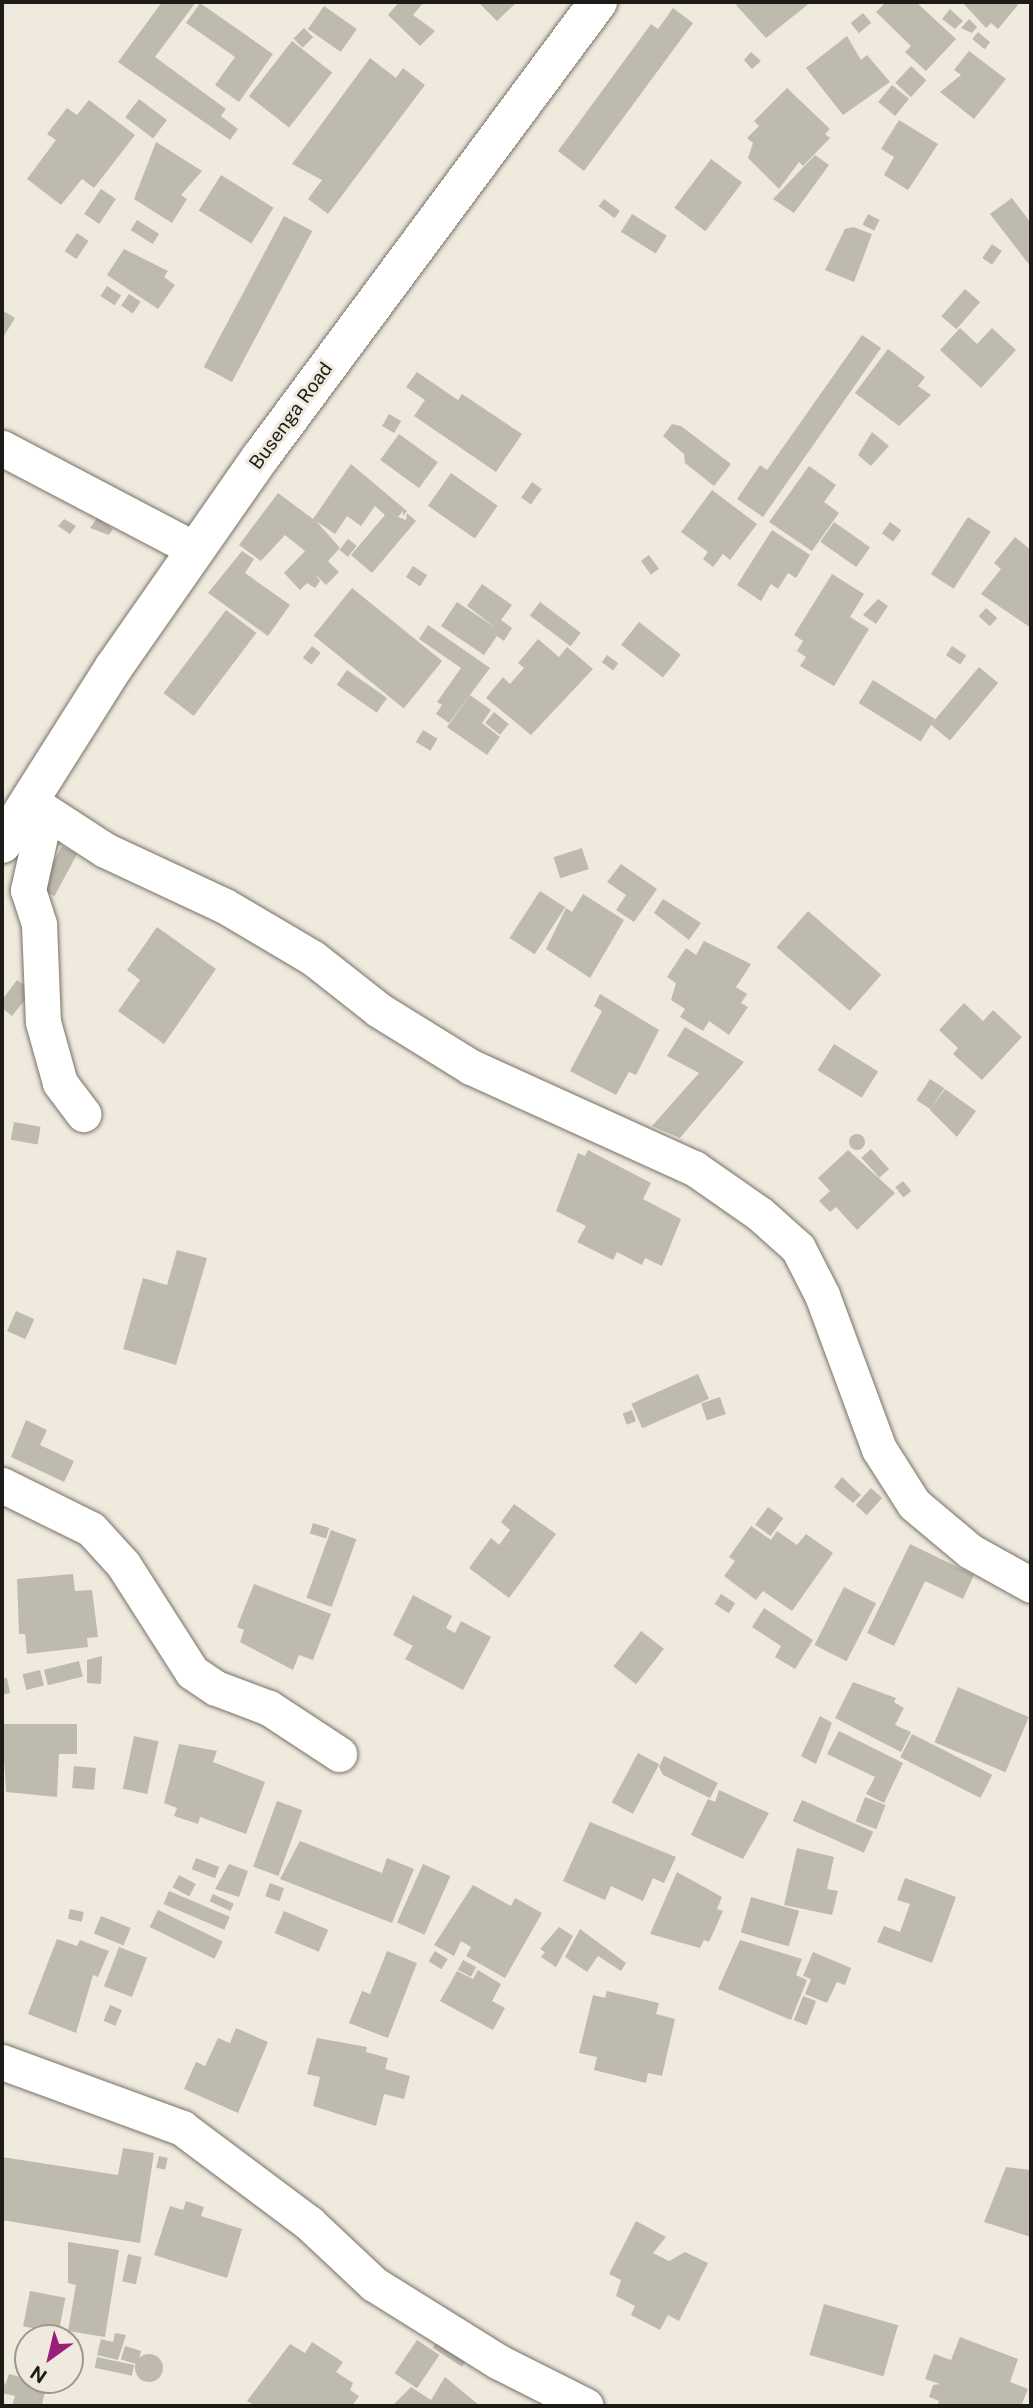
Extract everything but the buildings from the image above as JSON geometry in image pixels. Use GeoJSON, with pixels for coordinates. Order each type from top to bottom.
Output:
{"type":"FeatureCollection","features":[{"type":"Feature","properties":{"kind":"street","name":"Busenga Road"},"geometry":{"type":"LineString","coordinates":[[17,823],[196,550],[598,2]]}},
{"type":"Feature","properties":{"kind":"street"},"geometry":{"type":"LineString","coordinates":[[2,448],[196,550]]}},
{"type":"Feature","properties":{"kind":"street"},"geometry":{"type":"LineString","coordinates":[[83,1114],[60,1083],[43,1022],[38,924],[27,890],[17,823],[105,850],[225,906],[313,958],[379,1010],[471,1067],[694,1168],[760,1214],[798,1248],[822,1295],[879,1449],[914,1504],[970,1552],[1031,1585]]}},
{"type":"Feature","properties":{"kind":"street"},"geometry":{"type":"LineString","coordinates":[[2,1485],[91,1529],[123,1564],[192,1672],[216,1688],[269,1708],[339,1754]]}},
{"type":"Feature","properties":{"kind":"street"},"geometry":{"type":"LineString","coordinates":[[2,2062],[182,2128],[309,2223],[374,2284],[499,2362],[586,2406]]}}]}
